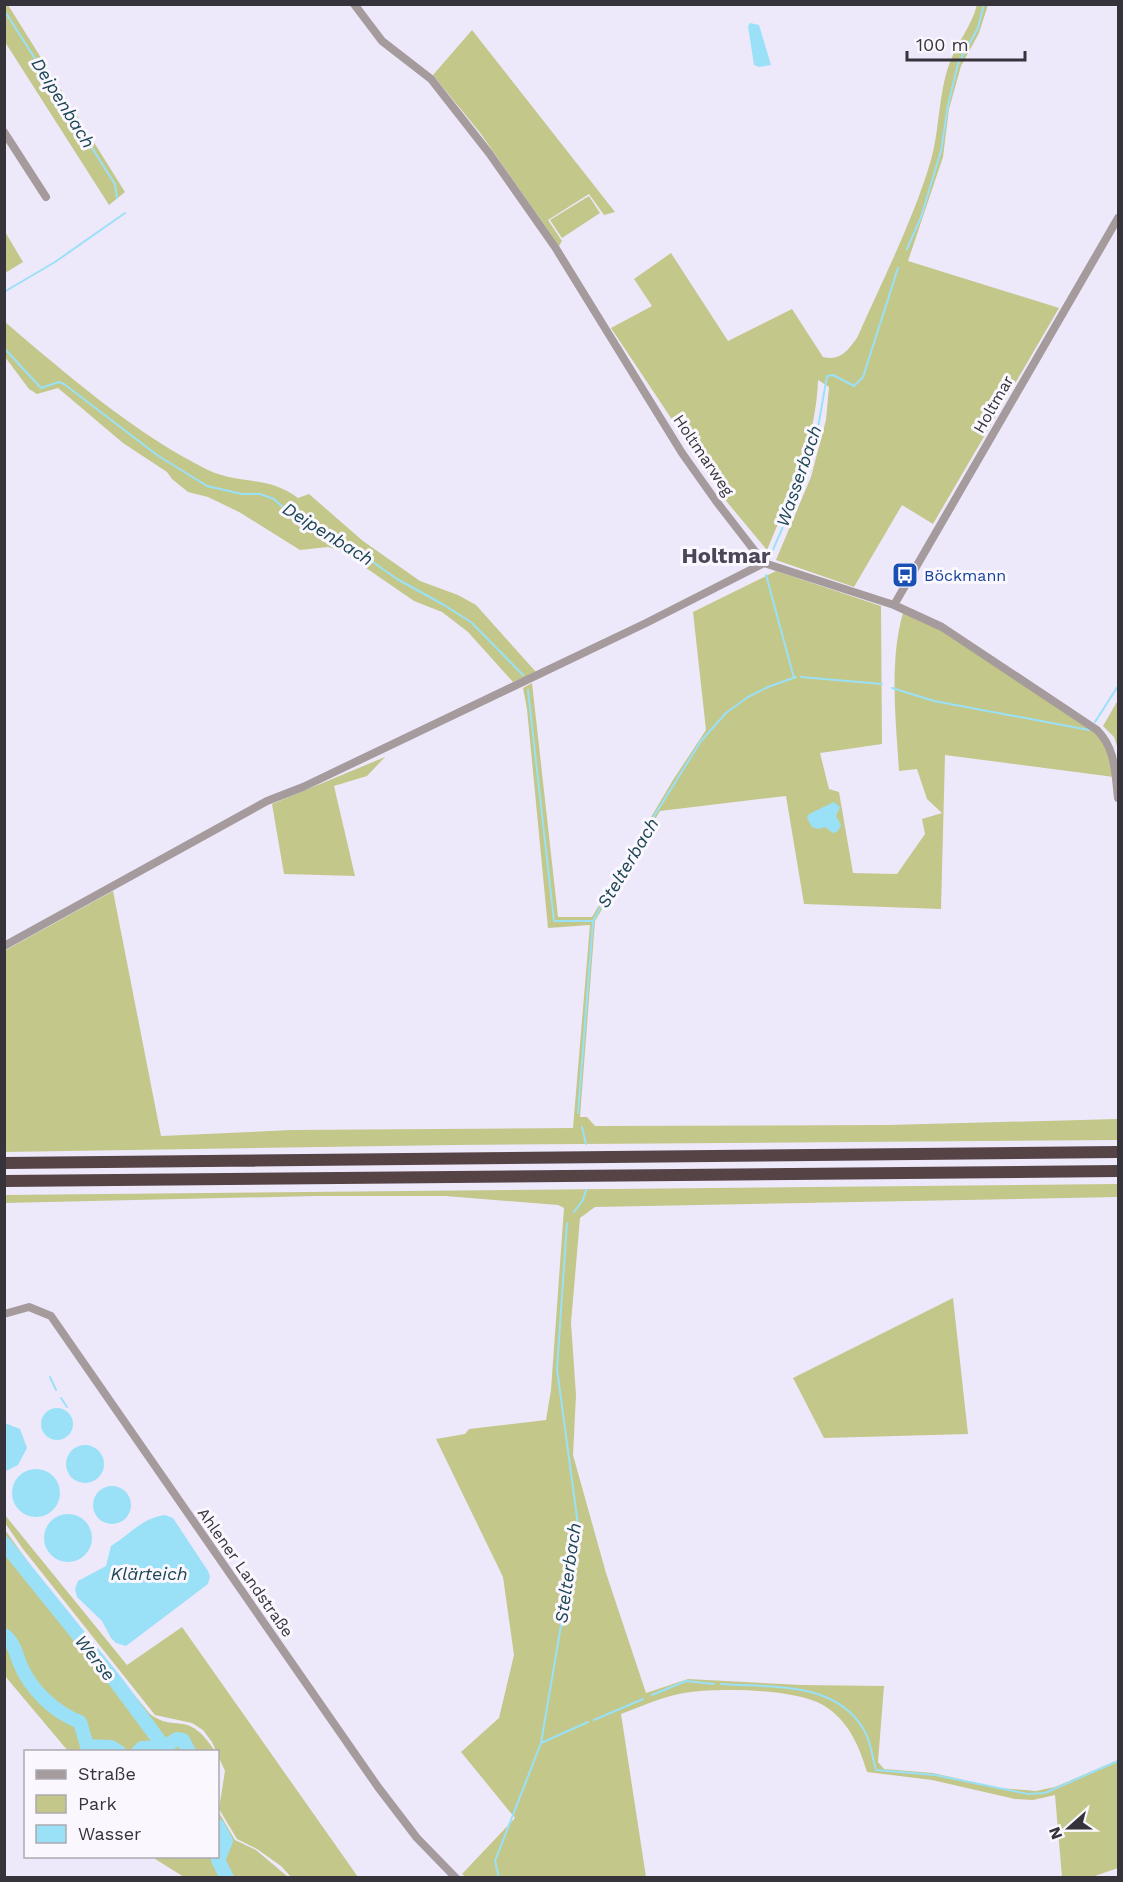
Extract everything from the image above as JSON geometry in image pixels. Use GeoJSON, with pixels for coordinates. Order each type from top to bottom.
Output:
{"type":"FeatureCollection","features":[{"type":"Feature","properties":{"kind":"highway"},"geometry":{"type":"LineString","coordinates":[[4,1162],[1119,1152]]}},
{"type":"Feature","properties":{"kind":"highway"},"geometry":{"type":"LineString","coordinates":[[4,1181],[1119,1171]]}},
{"type":"Feature","properties":{"kind":"street","name":"Holtmarweg"},"geometry":{"type":"LineString","coordinates":[[354,4],[382,41],[430,79],[489,153],[555,247],[682,453],[764,563]]}},
{"type":"Feature","properties":{"kind":"street"},"geometry":{"type":"LineString","coordinates":[[4,132],[46,197]]}},
{"type":"Feature","properties":{"kind":"street","name":"Holtmar"},"geometry":{"type":"LineString","coordinates":[[894,605],[1119,218]]}},
{"type":"Feature","properties":{"kind":"street"},"geometry":{"type":"LineString","coordinates":[[4,946],[267,801],[303,787],[603,644],[764,563],[894,605],[942,627],[1106,738],[1113,755],[1119,798]]}},
{"type":"Feature","properties":{"kind":"street","name":"Ahlener Landstraße"},"geometry":{"type":"LineString","coordinates":[[4,1314],[29,1307],[51,1316],[378,1787],[417,1838],[456,1878]]}},
{"type":"Feature","properties":{"kind":"green space"},"geometry":{"type":"Polygon","coordinates":[[[5,4],[8,5],[125,192],[109,205],[5,42],[5,4]]]}},
{"type":"Feature","properties":{"kind":"green space"},"geometry":{"type":"Polygon","coordinates":[[[977,5],[988,5],[979,33],[961,66],[949,109],[943,157],[908,261],[1059,308],[933,524],[902,505],[854,587],[776,560],[811,477],[826,420],[829,387],[818,380],[816,403],[807,446],[793,488],[767,550],[727,502],[611,328],[652,306],[634,279],[671,253],[728,341],[792,309],[823,357],[834,358],[847,351],[857,338],[897,250],[924,183],[934,148],[946,74],[953,54],[977,5]]]}},
{"type":"Feature","properties":{"kind":"green space"},"geometry":{"type":"Polygon","coordinates":[[[472,30],[615,212],[604,215],[589,194],[548,220],[562,241],[559,246],[481,134],[433,75],[472,30]]]}},
{"type":"Feature","properties":{"kind":"green space"},"geometry":{"type":"Polygon","coordinates":[[[589,196],[600,213],[562,238],[550,220],[589,196]]]}},
{"type":"Feature","properties":{"kind":"green space"},"geometry":{"type":"Polygon","coordinates":[[[4,230],[23,262],[5,273],[4,273],[4,230]]]}},
{"type":"Feature","properties":{"kind":"green space"},"geometry":{"type":"Polygon","coordinates":[[[4,321],[102,402],[181,455],[220,475],[275,486],[298,498],[309,494],[363,541],[420,581],[458,595],[476,605],[536,672],[513,682],[468,632],[442,612],[414,601],[340,550],[328,547],[300,550],[239,512],[208,497],[188,492],[167,472],[123,443],[58,388],[37,394],[29,389],[5,357],[4,321]]]}},
{"type":"Feature","properties":{"kind":"green space"},"geometry":{"type":"Polygon","coordinates":[[[776,571],[881,606],[882,744],[820,753],[829,789],[839,792],[853,873],[897,874],[925,834],[922,819],[942,813],[927,799],[917,769],[899,771],[895,671],[903,613],[938,628],[1095,732],[1104,741],[1114,777],[945,755],[941,909],[804,904],[786,796],[660,811],[595,921],[580,1117],[587,1117],[595,1126],[888,1125],[1118,1119],[1118,1140],[453,1145],[5,1152],[4,951],[113,891],[161,1136],[292,1130],[573,1128],[590,925],[548,928],[527,709],[523,688],[532,683],[558,917],[592,917],[673,780],[706,730],[693,612],[776,571]]]}},
{"type":"Feature","properties":{"kind":"green space"},"geometry":{"type":"Polygon","coordinates":[[[1118,700],[1118,749],[1114,737],[1103,726],[1118,700]]]}},
{"type":"Feature","properties":{"kind":"green space"},"geometry":{"type":"Polygon","coordinates":[[[385,757],[367,776],[334,786],[355,876],[284,874],[272,804],[385,757]]]}},
{"type":"Feature","properties":{"kind":"green space"},"geometry":{"type":"Polygon","coordinates":[[[1118,1184],[1118,1197],[595,1207],[580,1218],[571,1323],[576,1395],[573,1455],[606,1573],[646,1693],[688,1679],[802,1685],[884,1686],[878,1762],[884,1769],[933,1773],[1000,1788],[1036,1791],[1055,1787],[1118,1760],[1118,1868],[1092,1877],[1062,1877],[1055,1795],[1033,1800],[1015,1799],[932,1780],[867,1772],[860,1752],[846,1726],[823,1705],[778,1693],[721,1690],[673,1695],[621,1714],[646,1877],[466,1877],[462,1874],[515,1818],[461,1752],[499,1718],[514,1655],[503,1577],[436,1439],[465,1434],[469,1429],[546,1420],[551,1390],[564,1208],[558,1205],[445,1196],[317,1196],[4,1203],[5,1195],[1118,1184]]]}},
{"type":"Feature","properties":{"kind":"green space"},"geometry":{"type":"Polygon","coordinates":[[[953,1298],[968,1434],[824,1438],[793,1378],[953,1298]]]}},
{"type":"Feature","properties":{"kind":"green space"},"geometry":{"type":"Polygon","coordinates":[[[5,1515],[127,1665],[182,1627],[358,1877],[291,1877],[281,1866],[257,1849],[237,1839],[219,1809],[225,1771],[219,1758],[219,1750],[216,1750],[203,1730],[192,1723],[155,1715],[23,1549],[5,1523],[5,1515]]]}},
{"type":"Feature","properties":{"kind":"green space"},"geometry":{"type":"Polygon","coordinates":[[[5,1530],[49,1591],[150,1714],[159,1720],[182,1724],[197,1730],[214,1750],[67,1750],[5,1676],[5,1530]]]}},
{"type":"Feature","properties":{"kind":"green space"},"geometry":{"type":"Polygon","coordinates":[[[219,1813],[235,1840],[256,1850],[288,1877],[184,1877],[154,1858],[219,1858],[219,1813]]]}},
{"type":"Feature","properties":{"kind":"water"},"geometry":{"type":"Polygon","coordinates":[[[750,23],[759,25],[771,65],[759,67],[754,65],[748,26],[750,23]]]}},
{"type":"Feature","properties":{"kind":"water"},"geometry":{"type":"Polygon","coordinates":[[[834,802],[840,807],[836,816],[841,825],[838,831],[833,833],[825,827],[818,829],[812,827],[807,818],[809,814],[834,802]]]}},
{"type":"Feature","properties":{"kind":"water"},"geometry":{"type":"Polygon","coordinates":[[[57,1408],[68,1413],[73,1424],[68,1435],[57,1440],[46,1435],[41,1424],[46,1413],[57,1408]]]}},
{"type":"Feature","properties":{"kind":"water"},"geometry":{"type":"Polygon","coordinates":[[[5,1423],[20,1429],[27,1448],[18,1465],[6,1471],[5,1423]]]}},
{"type":"Feature","properties":{"kind":"water"},"geometry":{"type":"Polygon","coordinates":[[[85,1445],[98,1451],[104,1464],[98,1477],[85,1483],[72,1477],[66,1464],[72,1451],[85,1445]]]}},
{"type":"Feature","properties":{"kind":"water"},"geometry":{"type":"Polygon","coordinates":[[[31,1469],[41,1469],[56,1479],[60,1493],[56,1507],[50,1513],[41,1517],[31,1517],[16,1507],[12,1498],[12,1488],[22,1473],[31,1469]]]}},
{"type":"Feature","properties":{"kind":"water"},"geometry":{"type":"Polygon","coordinates":[[[112,1486],[125,1492],[131,1505],[125,1518],[112,1524],[99,1518],[93,1505],[99,1492],[112,1486]]]}},
{"type":"Feature","properties":{"kind":"water"},"geometry":{"type":"Polygon","coordinates":[[[63,1514],[73,1514],[85,1521],[92,1533],[92,1543],[85,1555],[73,1562],[63,1562],[48,1551],[44,1543],[44,1533],[55,1518],[63,1514]]]}},
{"type":"Feature","properties":{"kind":"water","name":"Klärteich"},"geometry":{"type":"Polygon","coordinates":[[[165,1515],[173,1518],[208,1571],[210,1577],[208,1584],[126,1646],[116,1643],[102,1621],[77,1597],[75,1589],[78,1581],[106,1566],[111,1546],[142,1523],[165,1515]]]}},
{"type":"Feature","properties":{"kind":"waterway","name":"Wasserbach"},"geometry":{"type":"LineString","coordinates":[[907,249],[921,217],[941,151],[948,105],[958,64],[978,28],[984,4]]}},
{"type":"Feature","properties":{"kind":"waterway","name":"Deipenbach"},"geometry":{"type":"LineString","coordinates":[[4,10],[115,184],[117,198]]}},
{"type":"Feature","properties":{"kind":"waterway","name":"Deipenbach"},"geometry":{"type":"LineString","coordinates":[[4,292],[55,262],[125,213]]}},
{"type":"Feature","properties":{"kind":"waterway","name":"Wasserbach"},"geometry":{"type":"LineString","coordinates":[[772,552],[802,483],[816,439],[827,376],[833,375],[854,386],[863,377],[898,268]]}},
{"type":"Feature","properties":{"kind":"waterway","name":"Deipenbach"},"geometry":{"type":"LineString","coordinates":[[4,348],[41,388],[59,382],[64,384],[157,455],[207,486],[242,494],[260,494],[274,499],[291,515],[304,517],[313,529],[347,544],[397,579],[471,622],[523,675]]}},
{"type":"Feature","properties":{"kind":"waterway"},"geometry":{"type":"LineString","coordinates":[[766,575],[794,678]]}},
{"type":"Feature","properties":{"kind":"waterway","name":"Stelterbach"},"geometry":{"type":"LineString","coordinates":[[578,1113],[593,921],[624,864],[701,741],[726,713],[748,697],[796,677]]}},
{"type":"Feature","properties":{"kind":"waterway","name":"Stelterbach"},"geometry":{"type":"LineString","coordinates":[[801,677],[882,684]]}},
{"type":"Feature","properties":{"kind":"waterway","name":"Stelterbach"},"geometry":{"type":"LineString","coordinates":[[1095,722],[1118,686]]}},
{"type":"Feature","properties":{"kind":"waterway","name":"Stelterbach"},"geometry":{"type":"LineString","coordinates":[[892,688],[934,701],[1089,730]]}},
{"type":"Feature","properties":{"kind":"waterway","name":"Deipenbach"},"geometry":{"type":"LineString","coordinates":[[528,690],[554,921],[592,921]]}},
{"type":"Feature","properties":{"kind":"waterway","name":"Stelterbach"},"geometry":{"type":"LineString","coordinates":[[582,1127],[586,1144]]}},
{"type":"Feature","properties":{"kind":"waterway","name":"Stelterbach"},"geometry":{"type":"LineString","coordinates":[[574,1212],[583,1200],[586,1190]]}},
{"type":"Feature","properties":{"kind":"waterway","name":"Stelterbach"},"geometry":{"type":"LineString","coordinates":[[499,1878],[495,1861],[541,1743],[578,1525],[557,1369],[567,1223]]}},
{"type":"Feature","properties":{"kind":"waterway"},"geometry":{"type":"LineString","coordinates":[[50,1377],[56,1390]]}},
{"type":"Feature","properties":{"kind":"waterway"},"geometry":{"type":"LineString","coordinates":[[61,1398],[67,1407]]}},
{"type":"Feature","properties":{"kind":"waterway","name":"Werse"},"geometry":{"type":"LineString","coordinates":[[4,1543],[116,1682],[164,1747],[177,1739],[183,1740],[188,1750]]}},
{"type":"Feature","properties":{"kind":"waterway"},"geometry":{"type":"LineString","coordinates":[[4,1635],[12,1645],[30,1683],[52,1706],[80,1722],[87,1746],[111,1747],[116,1750]]}},
{"type":"Feature","properties":{"kind":"waterway"},"geometry":{"type":"LineString","coordinates":[[652,1695],[686,1681],[714,1684]]}},
{"type":"Feature","properties":{"kind":"waterway"},"geometry":{"type":"LineString","coordinates":[[721,1684],[800,1690],[836,1702],[852,1714],[864,1730],[876,1770],[935,1775],[1028,1794],[1045,1793],[1118,1761]]}},
{"type":"Feature","properties":{"kind":"waterway"},"geometry":{"type":"LineString","coordinates":[[594,1720],[643,1699]]}},
{"type":"Feature","properties":{"kind":"waterway"},"geometry":{"type":"LineString","coordinates":[[541,1743],[588,1722]]}},
{"type":"Feature","properties":{"kind":"waterway"},"geometry":{"type":"LineString","coordinates":[[140,1750],[164,1747]]}},
{"type":"Feature","properties":{"kind":"waterway","name":"Werse"},"geometry":{"type":"LineString","coordinates":[[219,1828],[226,1841],[219,1858]]}},
{"type":"Feature","properties":{"kind":"waterway","name":"Werse"},"geometry":{"type":"LineString","coordinates":[[219,1858],[227,1878]]}},
{"type":"Feature","properties":{"kind":"place","name":"Böckmann"},"geometry":{"type":"Point","coordinates":[905,575]}},
{"type":"Feature","properties":{"kind":"district","name":"Holtmar"},"geometry":{"type":"Point","coordinates":[726,555]}}]}
